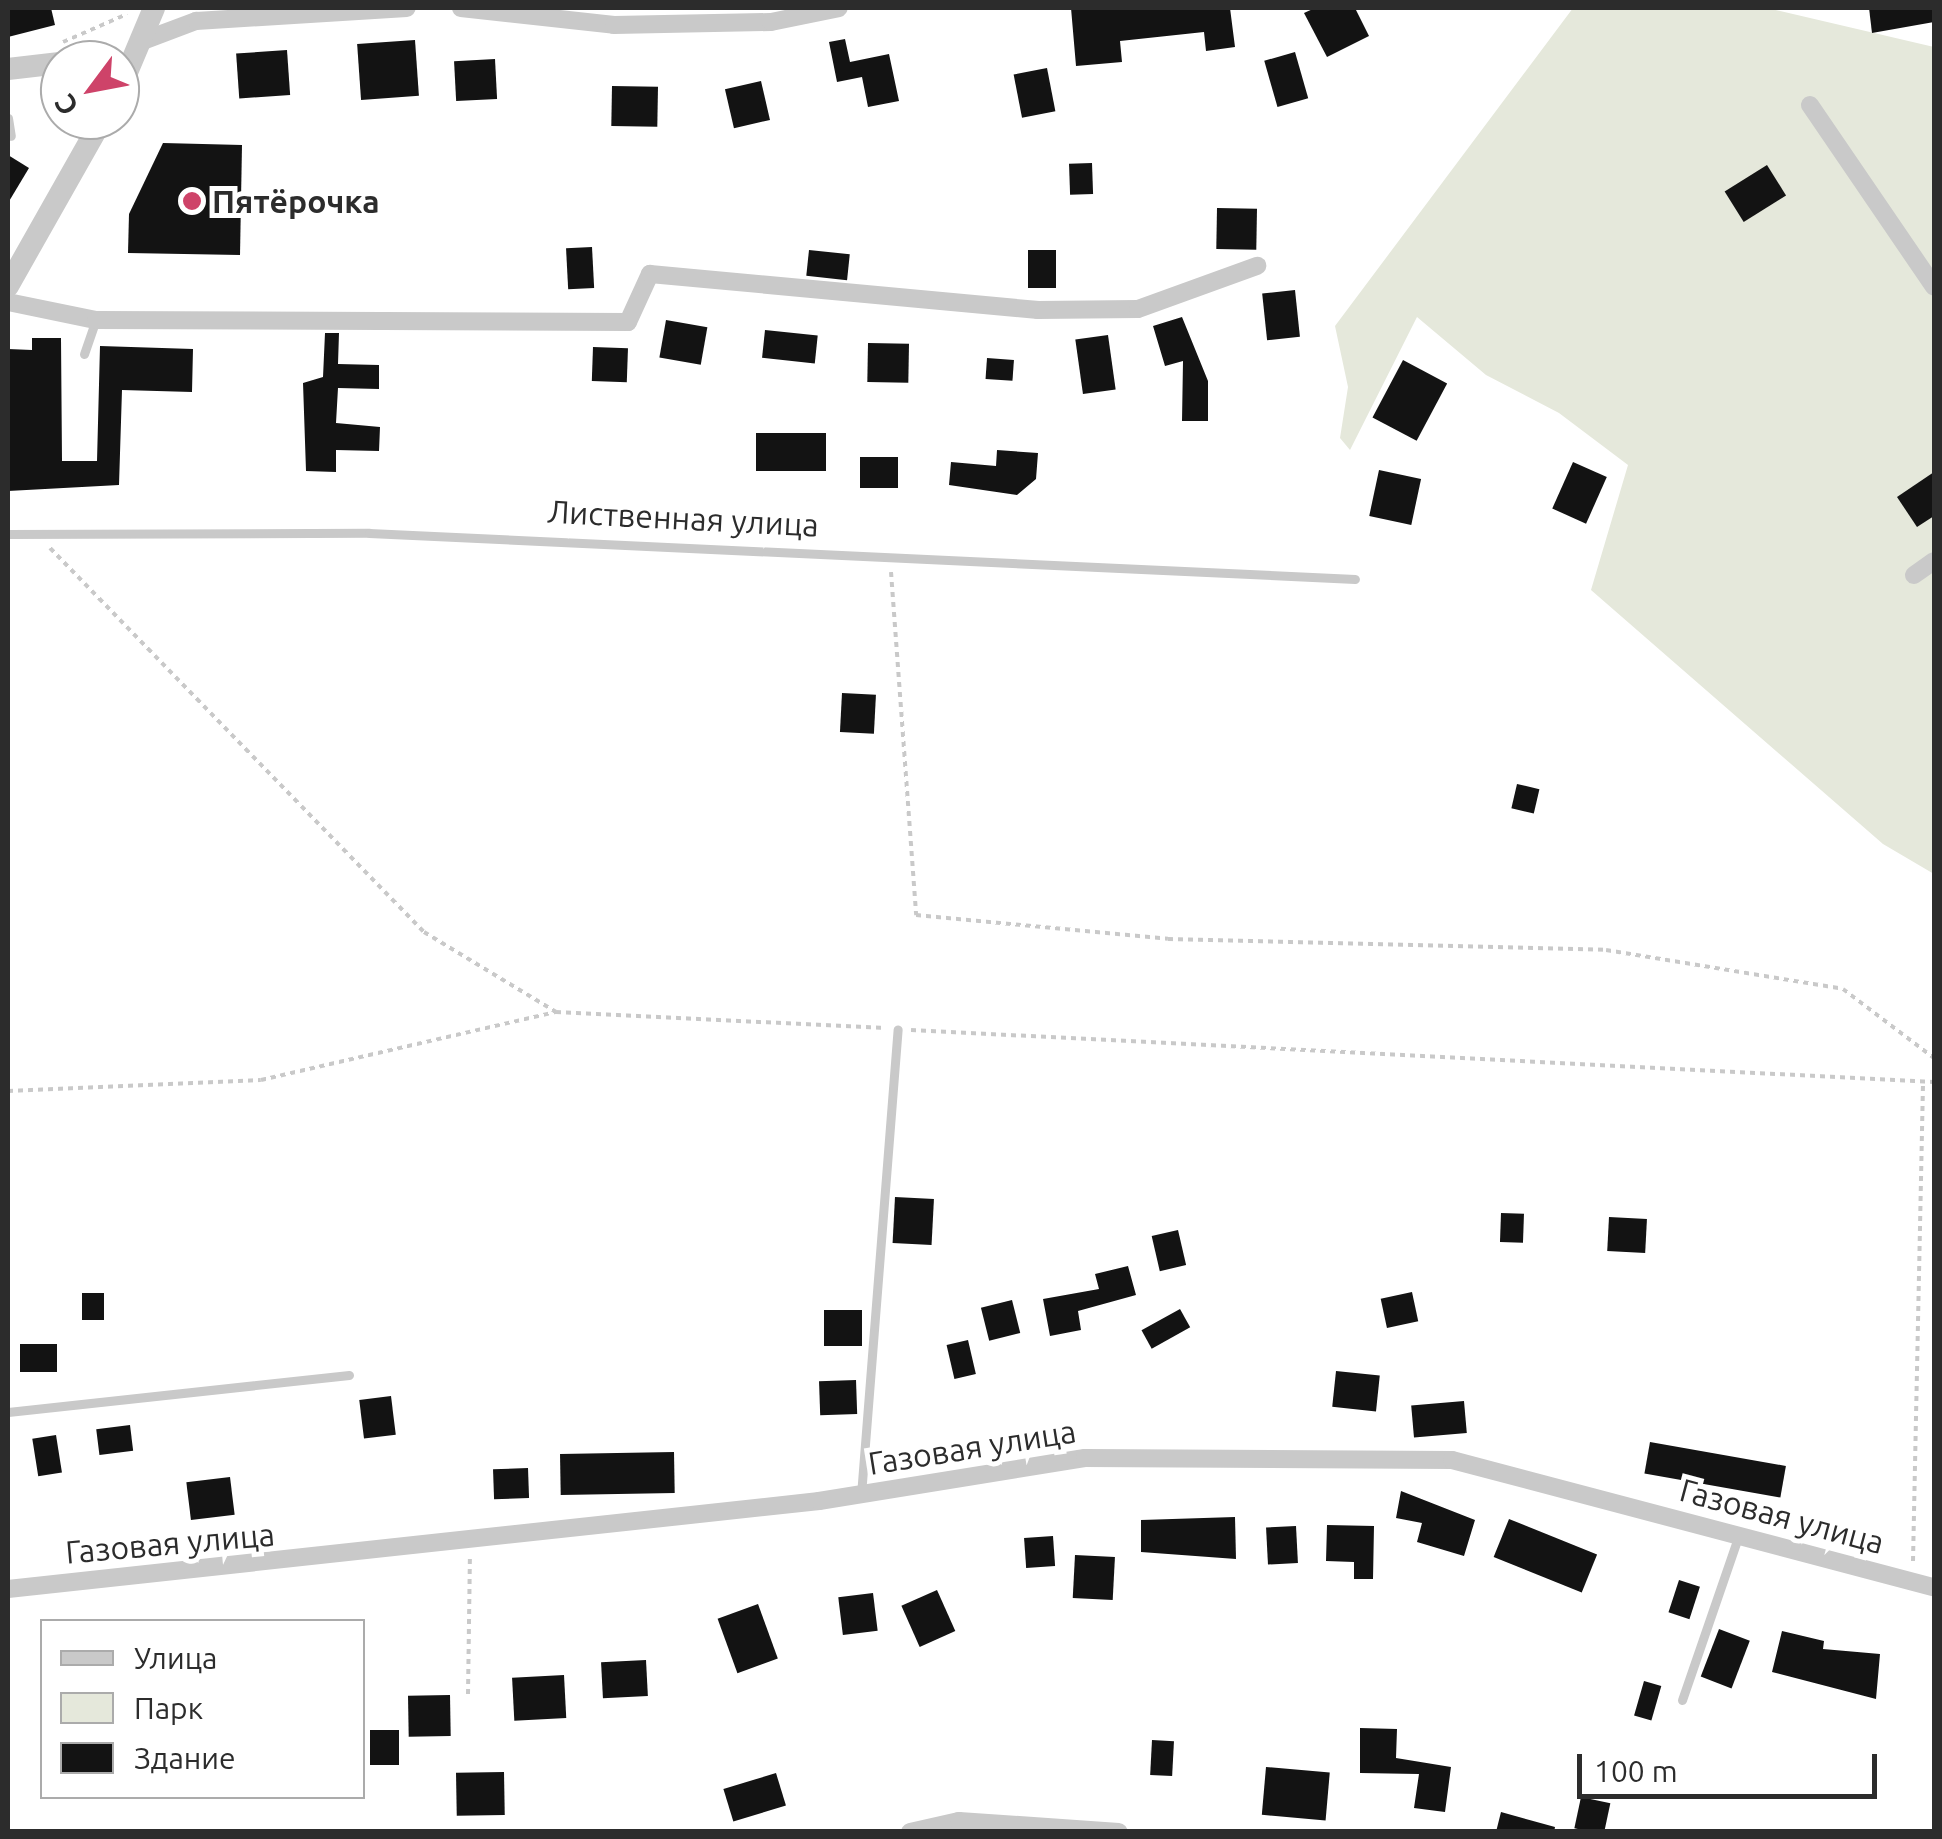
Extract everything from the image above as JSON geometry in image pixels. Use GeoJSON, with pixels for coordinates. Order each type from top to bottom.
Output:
{"type":"FeatureCollection","features":[{"type":"Feature","properties":{"kind":"street"},"geometry":{"type":"LineString","coordinates":[[140,42],[154,8]]}},
{"type":"Feature","properties":{"kind":"street"},"geometry":{"type":"LineString","coordinates":[[140,42],[196,21],[407,8]]}},
{"type":"Feature","properties":{"kind":"street"},"geometry":{"type":"LineString","coordinates":[[461,8],[614,25],[771,22],[839,8]]}},
{"type":"Feature","properties":{"kind":"street"},"geometry":{"type":"LineString","coordinates":[[8,68],[40,59]]}},
{"type":"Feature","properties":{"kind":"street"},"geometry":{"type":"LineString","coordinates":[[1810,105],[1934,287]]}},
{"type":"Feature","properties":{"kind":"street"},"geometry":{"type":"LineString","coordinates":[[8,286],[91,140]]}},
{"type":"Feature","properties":{"kind":"street"},"geometry":{"type":"LineString","coordinates":[[8,302],[96,320],[628,322],[650,274],[1038,310],[1138,309],[1257,266]]}},
{"type":"Feature","properties":{"kind":"street"},"geometry":{"type":"LineString","coordinates":[[1914,574],[1934,561]]}},
{"type":"Feature","properties":{"kind":"street","name":"Газовая улица"},"geometry":{"type":"LineString","coordinates":[[8,1589],[471,1541],[861,1495],[1084,1458],[1452,1460],[1934,1587]]}},
{"type":"Feature","properties":{"kind":"street"},"geometry":{"type":"LineString","coordinates":[[910,1832],[959,1822],[1120,1832]]}},
{"type":"Feature","properties":{"kind":"lane"},"geometry":{"type":"LineString","coordinates":[[8,118],[11,136]]}},
{"type":"Feature","properties":{"kind":"lane"},"geometry":{"type":"LineString","coordinates":[[84,354],[96,320]]}},
{"type":"Feature","properties":{"kind":"lane","name":"Лиственная улица"},"geometry":{"type":"LineString","coordinates":[[8,534],[369,533],[1354,579]]}},
{"type":"Feature","properties":{"kind":"lane"},"geometry":{"type":"LineString","coordinates":[[861,1495],[898,1029]]}},
{"type":"Feature","properties":{"kind":"lane"},"geometry":{"type":"LineString","coordinates":[[8,1412],[349,1375]]}},
{"type":"Feature","properties":{"kind":"lane"},"geometry":{"type":"LineString","coordinates":[[1682,1700],[1738,1535]]}},
{"type":"Feature","properties":{"kind":"path"},"geometry":{"type":"LineString","coordinates":[[81,40],[134,8]]}},
{"type":"Feature","properties":{"kind":"path"},"geometry":{"type":"LineString","coordinates":[[32,535],[424,932],[556,1012]]}},
{"type":"Feature","properties":{"kind":"path"},"geometry":{"type":"LineString","coordinates":[[890,559],[916,915],[1168,940],[1606,950],[1842,989],[1934,1058]]}},
{"type":"Feature","properties":{"kind":"path"},"geometry":{"type":"LineString","coordinates":[[8,1091],[261,1080],[556,1012],[1934,1082]]}},
{"type":"Feature","properties":{"kind":"path"},"geometry":{"type":"LineString","coordinates":[[1912,1581],[1923,1081]]}},
{"type":"Feature","properties":{"kind":"path"},"geometry":{"type":"LineString","coordinates":[[468,1694],[471,1541]]}},
{"type":"Feature","properties":{"kind":"green space"},"geometry":{"type":"Polygon","coordinates":[[[1573,8],[1767,8],[1934,47],[1934,874],[1883,844],[1591,590],[1628,465],[1559,413],[1486,375],[1417,317],[1350,450],[1340,438],[1348,387],[1335,326],[1573,8]]]}},
{"type":"Feature","properties":{"kind":"building"},"geometry":{"type":"Polygon","coordinates":[[[8,8],[51,8],[55,25],[8,37],[8,8]]]}},
{"type":"Feature","properties":{"kind":"building"},"geometry":{"type":"Polygon","coordinates":[[[1071,8],[1230,8],[1235,47],[1206,51],[1204,32],[1120,41],[1122,62],[1076,66],[1071,8]]]}},
{"type":"Feature","properties":{"kind":"building"},"geometry":{"type":"Polygon","coordinates":[[[1315,8],[1355,8],[1369,36],[1327,57],[1304,13],[1315,8]]]}},
{"type":"Feature","properties":{"kind":"building"},"geometry":{"type":"Polygon","coordinates":[[[1869,8],[1933,8],[1934,22],[1872,33],[1869,8]]]}},
{"type":"Feature","properties":{"kind":"building"},"geometry":{"type":"Polygon","coordinates":[[[845,39],[850,62],[889,54],[899,101],[868,107],[862,77],[837,82],[829,42],[845,39]]]}},
{"type":"Feature","properties":{"kind":"building"},"geometry":{"type":"Polygon","coordinates":[[[415,40],[419,96],[361,100],[357,44],[415,40]]]}},
{"type":"Feature","properties":{"kind":"building"},"geometry":{"type":"Polygon","coordinates":[[[287,50],[290,95],[239,98],[236,54],[287,50]]]}},
{"type":"Feature","properties":{"kind":"building"},"geometry":{"type":"Polygon","coordinates":[[[1295,52],[1308,98],[1277,107],[1264,61],[1295,52]]]}},
{"type":"Feature","properties":{"kind":"building"},"geometry":{"type":"Polygon","coordinates":[[[495,59],[497,99],[456,101],[454,61],[495,59]]]}},
{"type":"Feature","properties":{"kind":"building"},"geometry":{"type":"Polygon","coordinates":[[[1047,68],[1055,111],[1022,118],[1014,74],[1047,68]]]}},
{"type":"Feature","properties":{"kind":"building"},"geometry":{"type":"Polygon","coordinates":[[[761,81],[770,120],[734,128],[725,89],[761,81]]]}},
{"type":"Feature","properties":{"kind":"building"},"geometry":{"type":"Polygon","coordinates":[[[612,86],[658,87],[657,127],[611,126],[612,86]]]}},
{"type":"Feature","properties":{"kind":"building"},"geometry":{"type":"Polygon","coordinates":[[[163,143],[242,145],[240,255],[128,253],[129,214],[163,143]]]}},
{"type":"Feature","properties":{"kind":"building"},"geometry":{"type":"Polygon","coordinates":[[[8,155],[29,168],[8,203],[8,155]]]}},
{"type":"Feature","properties":{"kind":"building"},"geometry":{"type":"Polygon","coordinates":[[[1092,163],[1093,194],[1070,195],[1069,164],[1092,163]]]}},
{"type":"Feature","properties":{"kind":"building"},"geometry":{"type":"Polygon","coordinates":[[[1767,165],[1786,196],[1744,222],[1725,191],[1767,165]]]}},
{"type":"Feature","properties":{"kind":"building"},"geometry":{"type":"Polygon","coordinates":[[[1217,208],[1257,209],[1256,250],[1216,249],[1217,208]]]}},
{"type":"Feature","properties":{"kind":"building"},"geometry":{"type":"Polygon","coordinates":[[[592,247],[594,288],[568,289],[566,248],[592,247]]]}},
{"type":"Feature","properties":{"kind":"building"},"geometry":{"type":"Polygon","coordinates":[[[809,250],[850,254],[847,280],[806,276],[809,250]]]}},
{"type":"Feature","properties":{"kind":"building"},"geometry":{"type":"Polygon","coordinates":[[[1028,250],[1056,250],[1056,288],[1028,288],[1028,250]]]}},
{"type":"Feature","properties":{"kind":"building"},"geometry":{"type":"Polygon","coordinates":[[[1295,290],[1300,337],[1267,340],[1262,293],[1295,290]]]}},
{"type":"Feature","properties":{"kind":"building"},"geometry":{"type":"Polygon","coordinates":[[[1182,317],[1208,381],[1208,421],[1182,421],[1183,361],[1165,366],[1153,326],[1182,317]]]}},
{"type":"Feature","properties":{"kind":"building"},"geometry":{"type":"Polygon","coordinates":[[[666,320],[707,327],[701,365],[659,357],[666,320]]]}},
{"type":"Feature","properties":{"kind":"building"},"geometry":{"type":"Polygon","coordinates":[[[765,330],[818,336],[815,363],[762,358],[765,330]]]}},
{"type":"Feature","properties":{"kind":"building"},"geometry":{"type":"Polygon","coordinates":[[[325,333],[339,333],[338,364],[379,365],[379,389],[338,388],[336,423],[380,427],[379,451],[336,450],[336,472],[306,471],[303,383],[323,377],[325,333]]]}},
{"type":"Feature","properties":{"kind":"building"},"geometry":{"type":"Polygon","coordinates":[[[1108,335],[1116,389],[1083,394],[1075,340],[1108,335]]]}},
{"type":"Feature","properties":{"kind":"building"},"geometry":{"type":"Polygon","coordinates":[[[32,338],[61,338],[62,461],[97,461],[100,346],[193,349],[192,392],[122,390],[119,485],[8,491],[8,349],[32,350],[32,338]]]}},
{"type":"Feature","properties":{"kind":"building"},"geometry":{"type":"Polygon","coordinates":[[[868,343],[909,344],[908,383],[867,382],[868,343]]]}},
{"type":"Feature","properties":{"kind":"building"},"geometry":{"type":"Polygon","coordinates":[[[593,347],[628,348],[627,382],[592,381],[593,347]]]}},
{"type":"Feature","properties":{"kind":"building"},"geometry":{"type":"Polygon","coordinates":[[[987,358],[1014,360],[1012,381],[986,379],[987,358]]]}},
{"type":"Feature","properties":{"kind":"building"},"geometry":{"type":"Polygon","coordinates":[[[1403,360],[1447,383],[1417,441],[1372,417],[1403,360]]]}},
{"type":"Feature","properties":{"kind":"building"},"geometry":{"type":"Polygon","coordinates":[[[756,433],[826,433],[826,471],[756,471],[756,433]]]}},
{"type":"Feature","properties":{"kind":"building"},"geometry":{"type":"Polygon","coordinates":[[[997,450],[1038,453],[1036,479],[1017,495],[949,485],[951,462],[996,466],[997,450]]]}},
{"type":"Feature","properties":{"kind":"building"},"geometry":{"type":"Polygon","coordinates":[[[860,457],[898,457],[898,488],[860,488],[860,457]]]}},
{"type":"Feature","properties":{"kind":"building"},"geometry":{"type":"Polygon","coordinates":[[[1573,462],[1607,477],[1586,524],[1552,509],[1573,462]]]}},
{"type":"Feature","properties":{"kind":"building"},"geometry":{"type":"Polygon","coordinates":[[[1379,470],[1421,479],[1411,525],[1369,516],[1379,470]]]}},
{"type":"Feature","properties":{"kind":"building"},"geometry":{"type":"Polygon","coordinates":[[[1934,472],[1934,516],[1917,527],[1897,497],[1934,472]]]}},
{"type":"Feature","properties":{"kind":"building"},"geometry":{"type":"Polygon","coordinates":[[[842,693],[876,695],[874,734],[840,732],[842,693]]]}},
{"type":"Feature","properties":{"kind":"building"},"geometry":{"type":"Polygon","coordinates":[[[1517,784],[1539,789],[1534,814],[1511,808],[1517,784]]]}},
{"type":"Feature","properties":{"kind":"building"},"geometry":{"type":"Polygon","coordinates":[[[895,1197],[934,1199],[932,1245],[893,1243],[895,1197]]]}},
{"type":"Feature","properties":{"kind":"building"},"geometry":{"type":"Polygon","coordinates":[[[1501,1213],[1524,1214],[1523,1243],[1500,1242],[1501,1213]]]}},
{"type":"Feature","properties":{"kind":"building"},"geometry":{"type":"Polygon","coordinates":[[[1609,1217],[1647,1219],[1645,1253],[1607,1251],[1609,1217]]]}},
{"type":"Feature","properties":{"kind":"building"},"geometry":{"type":"Polygon","coordinates":[[[1178,1230],[1186,1265],[1160,1271],[1152,1236],[1178,1230]]]}},
{"type":"Feature","properties":{"kind":"building"},"geometry":{"type":"Polygon","coordinates":[[[1128,1266],[1136,1295],[1078,1311],[1081,1330],[1050,1336],[1043,1299],[1099,1289],[1095,1274],[1128,1266]]]}},
{"type":"Feature","properties":{"kind":"building"},"geometry":{"type":"Polygon","coordinates":[[[1412,1292],[1418,1321],[1387,1328],[1381,1299],[1412,1292]]]}},
{"type":"Feature","properties":{"kind":"building"},"geometry":{"type":"Polygon","coordinates":[[[82,1293],[104,1293],[104,1320],[82,1320],[82,1293]]]}},
{"type":"Feature","properties":{"kind":"building"},"geometry":{"type":"Polygon","coordinates":[[[1012,1300],[1020,1333],[989,1341],[981,1308],[1012,1300]]]}},
{"type":"Feature","properties":{"kind":"building"},"geometry":{"type":"Polygon","coordinates":[[[1180,1309],[1190,1327],[1152,1349],[1142,1330],[1180,1309]]]}},
{"type":"Feature","properties":{"kind":"building"},"geometry":{"type":"Polygon","coordinates":[[[824,1310],[862,1310],[862,1346],[824,1346],[824,1310]]]}},
{"type":"Feature","properties":{"kind":"building"},"geometry":{"type":"Polygon","coordinates":[[[968,1340],[976,1374],[954,1379],[947,1345],[968,1340]]]}},
{"type":"Feature","properties":{"kind":"building"},"geometry":{"type":"Polygon","coordinates":[[[20,1344],[57,1344],[57,1372],[20,1372],[20,1344]]]}},
{"type":"Feature","properties":{"kind":"building"},"geometry":{"type":"Polygon","coordinates":[[[1336,1371],[1380,1376],[1376,1411],[1332,1407],[1336,1371]]]}},
{"type":"Feature","properties":{"kind":"building"},"geometry":{"type":"Polygon","coordinates":[[[856,1380],[857,1414],[820,1415],[819,1381],[856,1380]]]}},
{"type":"Feature","properties":{"kind":"building"},"geometry":{"type":"Polygon","coordinates":[[[391,1396],[396,1435],[364,1439],[359,1400],[391,1396]]]}},
{"type":"Feature","properties":{"kind":"building"},"geometry":{"type":"Polygon","coordinates":[[[1464,1401],[1467,1433],[1414,1437],[1411,1406],[1464,1401]]]}},
{"type":"Feature","properties":{"kind":"building"},"geometry":{"type":"Polygon","coordinates":[[[130,1425],[133,1451],[99,1455],[96,1429],[130,1425]]]}},
{"type":"Feature","properties":{"kind":"building"},"geometry":{"type":"Polygon","coordinates":[[[56,1435],[62,1473],[38,1476],[32,1439],[56,1435]]]}},
{"type":"Feature","properties":{"kind":"building"},"geometry":{"type":"Polygon","coordinates":[[[1650,1442],[1786,1466],[1780,1497],[1644,1474],[1650,1442]]]}},
{"type":"Feature","properties":{"kind":"building"},"geometry":{"type":"Polygon","coordinates":[[[674,1452],[675,1493],[561,1495],[560,1454],[674,1452]]]}},
{"type":"Feature","properties":{"kind":"building"},"geometry":{"type":"Polygon","coordinates":[[[528,1468],[529,1498],[494,1499],[493,1469],[528,1468]]]}},
{"type":"Feature","properties":{"kind":"building"},"geometry":{"type":"Polygon","coordinates":[[[230,1477],[235,1515],[191,1520],[186,1482],[230,1477]]]}},
{"type":"Feature","properties":{"kind":"building"},"geometry":{"type":"Polygon","coordinates":[[[1401,1491],[1475,1520],[1464,1556],[1417,1542],[1422,1523],[1396,1518],[1401,1491]]]}},
{"type":"Feature","properties":{"kind":"building"},"geometry":{"type":"Polygon","coordinates":[[[1235,1517],[1236,1559],[1141,1552],[1141,1520],[1235,1517]]]}},
{"type":"Feature","properties":{"kind":"building"},"geometry":{"type":"Polygon","coordinates":[[[1509,1519],[1597,1555],[1582,1593],[1494,1557],[1509,1519]]]}},
{"type":"Feature","properties":{"kind":"building"},"geometry":{"type":"Polygon","coordinates":[[[1327,1525],[1374,1526],[1373,1579],[1354,1579],[1354,1562],[1326,1561],[1327,1525]]]}},
{"type":"Feature","properties":{"kind":"building"},"geometry":{"type":"Polygon","coordinates":[[[1296,1526],[1298,1563],[1268,1565],[1266,1528],[1296,1526]]]}},
{"type":"Feature","properties":{"kind":"building"},"geometry":{"type":"Polygon","coordinates":[[[1053,1536],[1055,1566],[1026,1568],[1024,1538],[1053,1536]]]}},
{"type":"Feature","properties":{"kind":"building"},"geometry":{"type":"Polygon","coordinates":[[[1075,1555],[1115,1557],[1113,1600],[1073,1598],[1075,1555]]]}},
{"type":"Feature","properties":{"kind":"building"},"geometry":{"type":"Polygon","coordinates":[[[1679,1580],[1700,1587],[1689,1619],[1668,1612],[1679,1580]]]}},
{"type":"Feature","properties":{"kind":"building"},"geometry":{"type":"Polygon","coordinates":[[[937,1590],[955,1631],[920,1647],[901,1606],[937,1590]]]}},
{"type":"Feature","properties":{"kind":"building"},"geometry":{"type":"Polygon","coordinates":[[[873,1593],[878,1631],[843,1635],[838,1597],[873,1593]]]}},
{"type":"Feature","properties":{"kind":"building"},"geometry":{"type":"Polygon","coordinates":[[[758,1604],[778,1659],[737,1673],[718,1619],[758,1604]]]}},
{"type":"Feature","properties":{"kind":"building"},"geometry":{"type":"Polygon","coordinates":[[[1719,1629],[1750,1641],[1732,1688],[1701,1677],[1719,1629]]]}},
{"type":"Feature","properties":{"kind":"building"},"geometry":{"type":"Polygon","coordinates":[[[1782,1631],[1824,1641],[1823,1649],[1880,1654],[1876,1699],[1772,1672],[1782,1631]]]}},
{"type":"Feature","properties":{"kind":"building"},"geometry":{"type":"Polygon","coordinates":[[[646,1660],[648,1696],[603,1698],[601,1662],[646,1660]]]}},
{"type":"Feature","properties":{"kind":"building"},"geometry":{"type":"Polygon","coordinates":[[[564,1675],[566,1718],[514,1721],[512,1678],[564,1675]]]}},
{"type":"Feature","properties":{"kind":"building"},"geometry":{"type":"Polygon","coordinates":[[[1644,1681],[1661,1686],[1651,1721],[1634,1716],[1644,1681]]]}},
{"type":"Feature","properties":{"kind":"building"},"geometry":{"type":"Polygon","coordinates":[[[450,1695],[451,1736],[409,1737],[408,1696],[450,1695]]]}},
{"type":"Feature","properties":{"kind":"building"},"geometry":{"type":"Polygon","coordinates":[[[1360,1728],[1397,1729],[1396,1758],[1451,1767],[1445,1812],[1414,1808],[1419,1774],[1360,1773],[1360,1728]]]}},
{"type":"Feature","properties":{"kind":"building"},"geometry":{"type":"Polygon","coordinates":[[[370,1730],[399,1730],[399,1765],[370,1765],[370,1730]]]}},
{"type":"Feature","properties":{"kind":"building"},"geometry":{"type":"Polygon","coordinates":[[[1152,1740],[1174,1741],[1172,1776],[1150,1775],[1152,1740]]]}},
{"type":"Feature","properties":{"kind":"building"},"geometry":{"type":"Polygon","coordinates":[[[1266,1767],[1330,1773],[1326,1820],[1262,1815],[1266,1767]]]}},
{"type":"Feature","properties":{"kind":"building"},"geometry":{"type":"Polygon","coordinates":[[[504,1772],[505,1815],[457,1816],[456,1773],[504,1772]]]}},
{"type":"Feature","properties":{"kind":"building"},"geometry":{"type":"Polygon","coordinates":[[[776,1773],[786,1806],[733,1822],[723,1789],[776,1773]]]}},
{"type":"Feature","properties":{"kind":"building"},"geometry":{"type":"Polygon","coordinates":[[[1581,1797],[1610,1803],[1604,1832],[1574,1828],[1581,1797]]]}},
{"type":"Feature","properties":{"kind":"building"},"geometry":{"type":"Polygon","coordinates":[[[1501,1812],[1555,1827],[1554,1832],[1496,1832],[1501,1812]]]}},
{"type":"Feature","properties":{"kind":"place","name":"Пятёрочка"},"geometry":{"type":"Point","coordinates":[192,201]}}]}
